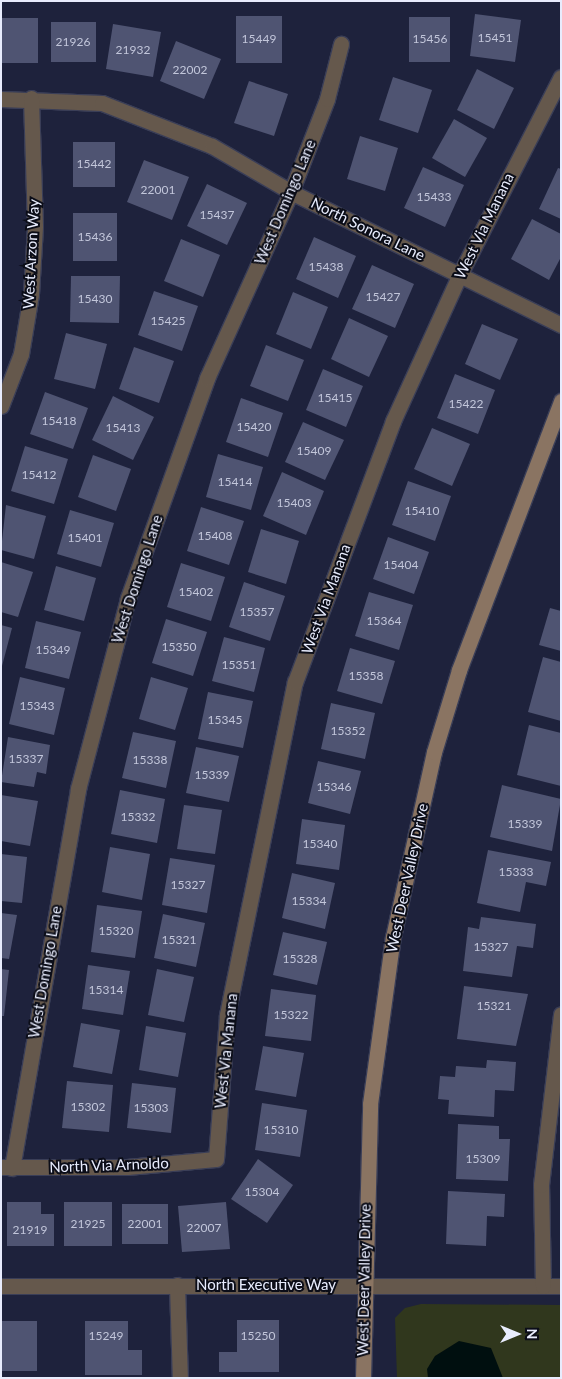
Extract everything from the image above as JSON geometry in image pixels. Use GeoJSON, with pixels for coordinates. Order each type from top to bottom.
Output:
{"type":"FeatureCollection","features":[{"type":"Feature","properties":{"kind":"street","name":"West Domingo Lane"},"geometry":{"type":"LineString","coordinates":[[6,1168],[78,788],[128,598],[207,378],[291,192],[327,99],[341,44]]}},
{"type":"Feature","properties":{"kind":"street","name":"West Via Manana"},"geometry":{"type":"LineString","coordinates":[[216,1159],[227,1014],[295,682],[394,421],[460,274],[561,77]]}},
{"type":"Feature","properties":{"kind":"street","name":"North Sonora Lane"},"geometry":{"type":"LineString","coordinates":[[1,98],[32,98],[102,103],[212,146],[291,192],[460,274],[561,326]]}},
{"type":"Feature","properties":{"kind":"street","name":"West Arzon Way"},"geometry":{"type":"LineString","coordinates":[[1,406],[21,354],[32,294],[35,226],[32,98]]}},
{"type":"Feature","properties":{"kind":"street","name":"West Deer Valley Drive"},"geometry":{"type":"LineString","coordinates":[[363,1378],[362,1285],[370,1104],[407,871],[459,670],[561,401]]}},
{"type":"Feature","properties":{"kind":"street"},"geometry":{"type":"LineString","coordinates":[[543,1286],[542,1185],[561,1014]]}},
{"type":"Feature","properties":{"kind":"street","name":"North Via Arnoldo"},"geometry":{"type":"LineString","coordinates":[[6,1168],[127,1167],[216,1159]]}},
{"type":"Feature","properties":{"kind":"street"},"geometry":{"type":"LineString","coordinates":[[177,1285],[180,1378]]}},
{"type":"Feature","properties":{"kind":"street","name":"North Executive Way"},"geometry":{"type":"LineString","coordinates":[[1,1286],[561,1286]]}},
{"type":"Feature","properties":{"kind":"green space"},"geometry":{"type":"Polygon","coordinates":[[[421,1304],[561,1305],[561,1378],[397,1378],[395,1318],[405,1308],[421,1304]]]}},
{"type":"Feature","properties":{"kind":"shaded area"},"geometry":{"type":"Polygon","coordinates":[[[459,1341],[491,1348],[503,1378],[428,1378],[427,1369],[435,1356],[459,1341]]]}},
{"type":"Feature","properties":{"kind":"building"},"geometry":{"type":"Polygon","coordinates":[[[475,14],[521,20],[515,62],[470,56],[475,14]]]}},
{"type":"Feature","properties":{"kind":"building"},"geometry":{"type":"Polygon","coordinates":[[[236,16],[282,16],[282,63],[236,63],[236,16]]]}},
{"type":"Feature","properties":{"kind":"building"},"geometry":{"type":"Polygon","coordinates":[[[409,17],[450,17],[450,62],[409,62],[409,17]]]}},
{"type":"Feature","properties":{"kind":"building"},"geometry":{"type":"Polygon","coordinates":[[[1,18],[38,18],[38,63],[1,63],[1,18]]]}},
{"type":"Feature","properties":{"kind":"building"},"geometry":{"type":"Polygon","coordinates":[[[51,22],[96,22],[96,62],[51,62],[51,22]]]}},
{"type":"Feature","properties":{"kind":"building"},"geometry":{"type":"Polygon","coordinates":[[[113,24],[161,32],[153,77],[106,69],[113,24]]]}},
{"type":"Feature","properties":{"kind":"building"},"geometry":{"type":"Polygon","coordinates":[[[176,41],[221,59],[204,99],[160,81],[176,41]]]}},
{"type":"Feature","properties":{"kind":"building"},"geometry":{"type":"Polygon","coordinates":[[[477,69],[514,88],[494,129],[457,110],[477,69]]]}},
{"type":"Feature","properties":{"kind":"building"},"geometry":{"type":"Polygon","coordinates":[[[393,77],[432,90],[418,133],[379,120],[393,77]]]}},
{"type":"Feature","properties":{"kind":"building"},"geometry":{"type":"Polygon","coordinates":[[[249,81],[288,94],[274,136],[234,123],[249,81]]]}},
{"type":"Feature","properties":{"kind":"building"},"geometry":{"type":"Polygon","coordinates":[[[454,119],[487,138],[465,177],[432,158],[454,119]]]}},
{"type":"Feature","properties":{"kind":"building"},"geometry":{"type":"Polygon","coordinates":[[[360,136],[398,148],[385,191],[347,179],[360,136]]]}},
{"type":"Feature","properties":{"kind":"building"},"geometry":{"type":"Polygon","coordinates":[[[73,142],[115,142],[115,187],[73,187],[73,142]]]}},
{"type":"Feature","properties":{"kind":"building"},"geometry":{"type":"Polygon","coordinates":[[[144,160],[189,177],[172,220],[127,202],[144,160]]]}},
{"type":"Feature","properties":{"kind":"building"},"geometry":{"type":"Polygon","coordinates":[[[423,167],[464,185],[445,227],[404,208],[423,167]]]}},
{"type":"Feature","properties":{"kind":"building"},"geometry":{"type":"Polygon","coordinates":[[[558,168],[561,169],[561,219],[539,209],[558,168]]]}},
{"type":"Feature","properties":{"kind":"building"},"geometry":{"type":"Polygon","coordinates":[[[207,184],[247,203],[227,245],[187,226],[207,184]]]}},
{"type":"Feature","properties":{"kind":"building"},"geometry":{"type":"Polygon","coordinates":[[[73,213],[117,213],[117,261],[73,261],[73,213]]]}},
{"type":"Feature","properties":{"kind":"building"},"geometry":{"type":"Polygon","coordinates":[[[532,219],[561,234],[561,257],[549,280],[511,259],[532,219]]]}},
{"type":"Feature","properties":{"kind":"building"},"geometry":{"type":"Polygon","coordinates":[[[314,237],[356,256],[338,298],[296,279],[314,237]]]}},
{"type":"Feature","properties":{"kind":"building"},"geometry":{"type":"Polygon","coordinates":[[[181,239],[220,255],[203,297],[164,281],[181,239]]]}},
{"type":"Feature","properties":{"kind":"building"},"geometry":{"type":"Polygon","coordinates":[[[372,265],[414,284],[395,328],[352,309],[372,265]]]}},
{"type":"Feature","properties":{"kind":"building"},"geometry":{"type":"Polygon","coordinates":[[[71,276],[120,276],[119,323],[70,322],[71,276]]]}},
{"type":"Feature","properties":{"kind":"building"},"geometry":{"type":"Polygon","coordinates":[[[154,291],[198,306],[182,351],[138,335],[154,291]]]}},
{"type":"Feature","properties":{"kind":"building"},"geometry":{"type":"Polygon","coordinates":[[[293,292],[328,307],[311,349],[276,334],[293,292]]]}},
{"type":"Feature","properties":{"kind":"building"},"geometry":{"type":"Polygon","coordinates":[[[349,318],[388,336],[369,377],[331,359],[349,318]]]}},
{"type":"Feature","properties":{"kind":"building"},"geometry":{"type":"Polygon","coordinates":[[[482,324],[518,339],[500,380],[465,364],[482,324]]]}},
{"type":"Feature","properties":{"kind":"building"},"geometry":{"type":"Polygon","coordinates":[[[66,333],[107,344],[95,389],[54,379],[66,333]]]}},
{"type":"Feature","properties":{"kind":"building"},"geometry":{"type":"Polygon","coordinates":[[[266,345],[304,360],[288,401],[250,386],[266,345]]]}},
{"type":"Feature","properties":{"kind":"building"},"geometry":{"type":"Polygon","coordinates":[[[134,347],[174,361],[159,403],[119,389],[134,347]]]}},
{"type":"Feature","properties":{"kind":"building"},"geometry":{"type":"Polygon","coordinates":[[[323,369],[363,386],[346,427],[306,410],[323,369]]]}},
{"type":"Feature","properties":{"kind":"building"},"geometry":{"type":"Polygon","coordinates":[[[455,374],[495,390],[478,434],[437,418],[455,374]]]}},
{"type":"Feature","properties":{"kind":"building"},"geometry":{"type":"Polygon","coordinates":[[[45,392],[88,408],[73,449],[30,434],[45,392]]]}},
{"type":"Feature","properties":{"kind":"building"},"geometry":{"type":"Polygon","coordinates":[[[113,396],[154,417],[133,460],[92,440],[113,396]]]}},
{"type":"Feature","properties":{"kind":"building"},"geometry":{"type":"Polygon","coordinates":[[[241,398],[283,413],[268,457],[226,442],[241,398]]]}},
{"type":"Feature","properties":{"kind":"building"},"geometry":{"type":"Polygon","coordinates":[[[303,422],[344,440],[325,480],[285,462],[303,422]]]}},
{"type":"Feature","properties":{"kind":"building"},"geometry":{"type":"Polygon","coordinates":[[[432,428],[470,444],[452,486],[414,469],[432,428]]]}},
{"type":"Feature","properties":{"kind":"building"},"geometry":{"type":"Polygon","coordinates":[[[25,446],[68,459],[54,504],[11,491],[25,446]]]}},
{"type":"Feature","properties":{"kind":"building"},"geometry":{"type":"Polygon","coordinates":[[[218,454],[263,467],[251,510],[206,497],[218,454]]]}},
{"type":"Feature","properties":{"kind":"building"},"geometry":{"type":"Polygon","coordinates":[[[93,455],[131,469],[116,511],[78,497],[93,455]]]}},
{"type":"Feature","properties":{"kind":"building"},"geometry":{"type":"Polygon","coordinates":[[[282,472],[324,491],[306,535],[263,516],[282,472]]]}},
{"type":"Feature","properties":{"kind":"building"},"geometry":{"type":"Polygon","coordinates":[[[408,481],[451,496],[435,541],[392,525],[408,481]]]}},
{"type":"Feature","properties":{"kind":"building"},"geometry":{"type":"Polygon","coordinates":[[[6,505],[46,516],[34,559],[1,550],[6,505]]]}},
{"type":"Feature","properties":{"kind":"building"},"geometry":{"type":"Polygon","coordinates":[[[201,507],[244,521],[229,565],[187,551],[201,507]]]}},
{"type":"Feature","properties":{"kind":"building"},"geometry":{"type":"Polygon","coordinates":[[[70,510],[114,523],[101,567],[57,554],[70,510]]]}},
{"type":"Feature","properties":{"kind":"building"},"geometry":{"type":"Polygon","coordinates":[[[261,529],[299,541],[286,584],[248,572],[261,529]]]}},
{"type":"Feature","properties":{"kind":"building"},"geometry":{"type":"Polygon","coordinates":[[[388,537],[429,552],[414,594],[373,579],[388,537]]]}},
{"type":"Feature","properties":{"kind":"building"},"geometry":{"type":"Polygon","coordinates":[[[1,562],[33,572],[18,617],[1,612],[1,562]]]}},
{"type":"Feature","properties":{"kind":"building"},"geometry":{"type":"Polygon","coordinates":[[[181,563],[225,577],[211,621],[167,607],[181,563]]]}},
{"type":"Feature","properties":{"kind":"building"},"geometry":{"type":"Polygon","coordinates":[[[56,566],[96,578],[84,621],[44,610],[56,566]]]}},
{"type":"Feature","properties":{"kind":"building"},"geometry":{"type":"Polygon","coordinates":[[[244,582],[285,596],[270,641],[229,627],[244,582]]]}},
{"type":"Feature","properties":{"kind":"building"},"geometry":{"type":"Polygon","coordinates":[[[369,592],[413,605],[399,650],[355,636],[369,592]]]}},
{"type":"Feature","properties":{"kind":"building"},"geometry":{"type":"Polygon","coordinates":[[[550,608],[561,611],[561,651],[539,645],[550,608]]]}},
{"type":"Feature","properties":{"kind":"building"},"geometry":{"type":"Polygon","coordinates":[[[166,619],[207,632],[193,676],[152,663],[166,619]]]}},
{"type":"Feature","properties":{"kind":"building"},"geometry":{"type":"Polygon","coordinates":[[[36,621],[81,632],[69,679],[25,668],[36,621]]]}},
{"type":"Feature","properties":{"kind":"building"},"geometry":{"type":"Polygon","coordinates":[[[1,625],[12,628],[2,666],[1,666],[1,625]]]}},
{"type":"Feature","properties":{"kind":"building"},"geometry":{"type":"Polygon","coordinates":[[[224,637],[265,648],[254,692],[212,681],[224,637]]]}},
{"type":"Feature","properties":{"kind":"building"},"geometry":{"type":"Polygon","coordinates":[[[350,648],[395,661],[382,704],[337,691],[350,648]]]}},
{"type":"Feature","properties":{"kind":"building"},"geometry":{"type":"Polygon","coordinates":[[[543,657],[561,662],[561,721],[528,712],[543,657]]]}},
{"type":"Feature","properties":{"kind":"building"},"geometry":{"type":"Polygon","coordinates":[[[20,677],[65,688],[54,735],[9,724],[20,677]]]}},
{"type":"Feature","properties":{"kind":"building"},"geometry":{"type":"Polygon","coordinates":[[[151,677],[188,688],[175,730],[139,719],[151,677]]]}},
{"type":"Feature","properties":{"kind":"building"},"geometry":{"type":"Polygon","coordinates":[[[208,692],[253,701],[243,748],[198,739],[208,692]]]}},
{"type":"Feature","properties":{"kind":"building"},"geometry":{"type":"Polygon","coordinates":[[[331,703],[375,713],[365,759],[321,749],[331,703]]]}},
{"type":"Feature","properties":{"kind":"building"},"geometry":{"type":"Polygon","coordinates":[[[529,725],[561,733],[561,786],[517,775],[529,725]]]}},
{"type":"Feature","properties":{"kind":"building"},"geometry":{"type":"Polygon","coordinates":[[[133,732],[176,741],[166,788],[122,778],[133,732]]]}},
{"type":"Feature","properties":{"kind":"building"},"geometry":{"type":"Polygon","coordinates":[[[8,737],[50,745],[46,774],[37,772],[34,787],[1,782],[8,737]]]}},
{"type":"Feature","properties":{"kind":"building"},"geometry":{"type":"Polygon","coordinates":[[[196,747],[239,756],[229,802],[186,793],[196,747]]]}},
{"type":"Feature","properties":{"kind":"building"},"geometry":{"type":"Polygon","coordinates":[[[318,761],[361,771],[350,814],[308,803],[318,761]]]}},
{"type":"Feature","properties":{"kind":"building"},"geometry":{"type":"Polygon","coordinates":[[[502,785],[561,799],[552,851],[490,837],[502,785]]]}},
{"type":"Feature","properties":{"kind":"building"},"geometry":{"type":"Polygon","coordinates":[[[120,790],[165,799],[157,843],[111,834],[120,790]]]}},
{"type":"Feature","properties":{"kind":"building"},"geometry":{"type":"Polygon","coordinates":[[[1,795],[38,801],[30,846],[1,841],[1,795]]]}},
{"type":"Feature","properties":{"kind":"building"},"geometry":{"type":"Polygon","coordinates":[[[184,805],[222,810],[215,854],[177,849],[184,805]]]}},
{"type":"Feature","properties":{"kind":"building"},"geometry":{"type":"Polygon","coordinates":[[[302,819],[345,825],[339,870],[296,864],[302,819]]]}},
{"type":"Feature","properties":{"kind":"building"},"geometry":{"type":"Polygon","coordinates":[[[110,847],[150,854],[142,900],[102,892],[110,847]]]}},
{"type":"Feature","properties":{"kind":"building"},"geometry":{"type":"Polygon","coordinates":[[[488,850],[551,862],[546,886],[526,882],[520,912],[477,903],[488,850]]]}},
{"type":"Feature","properties":{"kind":"building"},"geometry":{"type":"Polygon","coordinates":[[[1,854],[27,857],[22,903],[1,901],[1,854]]]}},
{"type":"Feature","properties":{"kind":"building"},"geometry":{"type":"Polygon","coordinates":[[[170,858],[215,865],[207,913],[162,905],[170,858]]]}},
{"type":"Feature","properties":{"kind":"building"},"geometry":{"type":"Polygon","coordinates":[[[292,873],[335,883],[325,929],[282,918],[292,873]]]}},
{"type":"Feature","properties":{"kind":"building"},"geometry":{"type":"Polygon","coordinates":[[[97,905],[142,911],[135,958],[91,952],[97,905]]]}},
{"type":"Feature","properties":{"kind":"building"},"geometry":{"type":"Polygon","coordinates":[[[1,913],[17,915],[9,959],[1,958],[1,913]]]}},
{"type":"Feature","properties":{"kind":"building"},"geometry":{"type":"Polygon","coordinates":[[[163,914],[205,923],[196,967],[154,958],[163,914]]]}},
{"type":"Feature","properties":{"kind":"building"},"geometry":{"type":"Polygon","coordinates":[[[481,917],[536,924],[533,948],[517,946],[512,977],[463,971],[468,927],[479,929],[481,917]]]}},
{"type":"Feature","properties":{"kind":"building"},"geometry":{"type":"Polygon","coordinates":[[[283,932],[327,942],[317,985],[273,975],[283,932]]]}},
{"type":"Feature","properties":{"kind":"building"},"geometry":{"type":"Polygon","coordinates":[[[88,965],[130,971],[123,1015],[82,1009],[88,965]]]}},
{"type":"Feature","properties":{"kind":"building"},"geometry":{"type":"Polygon","coordinates":[[[1,969],[9,970],[4,1016],[1,1016],[1,969]]]}},
{"type":"Feature","properties":{"kind":"building"},"geometry":{"type":"Polygon","coordinates":[[[157,969],[194,977],[184,1022],[148,1015],[157,969]]]}},
{"type":"Feature","properties":{"kind":"building"},"geometry":{"type":"Polygon","coordinates":[[[464,986],[528,994],[516,1046],[457,1039],[464,986]]]}},
{"type":"Feature","properties":{"kind":"building"},"geometry":{"type":"Polygon","coordinates":[[[271,989],[316,995],[311,1041],[265,1036],[271,989]]]}},
{"type":"Feature","properties":{"kind":"building"},"geometry":{"type":"Polygon","coordinates":[[[81,1023],[120,1030],[112,1074],[73,1067],[81,1023]]]}},
{"type":"Feature","properties":{"kind":"building"},"geometry":{"type":"Polygon","coordinates":[[[146,1026],[186,1033],[178,1077],[139,1070],[146,1026]]]}},
{"type":"Feature","properties":{"kind":"building"},"geometry":{"type":"Polygon","coordinates":[[[263,1046],[304,1053],[296,1097],[255,1090],[263,1046]]]}},
{"type":"Feature","properties":{"kind":"building"},"geometry":{"type":"Polygon","coordinates":[[[487,1060],[516,1062],[514,1091],[495,1090],[494,1117],[448,1114],[449,1100],[438,1099],[440,1076],[455,1077],[456,1066],[486,1068],[487,1060]]]}},
{"type":"Feature","properties":{"kind":"building"},"geometry":{"type":"Polygon","coordinates":[[[67,1081],[113,1085],[109,1132],[62,1128],[67,1081]]]}},
{"type":"Feature","properties":{"kind":"building"},"geometry":{"type":"Polygon","coordinates":[[[132,1083],[176,1088],[171,1133],[127,1128],[132,1083]]]}},
{"type":"Feature","properties":{"kind":"building"},"geometry":{"type":"Polygon","coordinates":[[[262,1103],[307,1110],[300,1157],[255,1150],[262,1103]]]}},
{"type":"Feature","properties":{"kind":"building"},"geometry":{"type":"Polygon","coordinates":[[[458,1124],[499,1126],[499,1139],[510,1139],[508,1181],[456,1179],[458,1124]]]}},
{"type":"Feature","properties":{"kind":"building"},"geometry":{"type":"Polygon","coordinates":[[[258,1159],[293,1185],[267,1223],[231,1199],[258,1159]]]}},
{"type":"Feature","properties":{"kind":"building"},"geometry":{"type":"Polygon","coordinates":[[[448,1191],[505,1194],[504,1217],[487,1216],[486,1246],[446,1244],[448,1191]]]}},
{"type":"Feature","properties":{"kind":"building"},"geometry":{"type":"Polygon","coordinates":[[[7,1202],[41,1202],[41,1214],[54,1214],[54,1246],[7,1246],[7,1202]]]}},
{"type":"Feature","properties":{"kind":"building"},"geometry":{"type":"Polygon","coordinates":[[[64,1202],[112,1202],[112,1246],[64,1246],[64,1202]]]}},
{"type":"Feature","properties":{"kind":"building"},"geometry":{"type":"Polygon","coordinates":[[[226,1202],[230,1249],[182,1252],[178,1206],[226,1202]]]}},
{"type":"Feature","properties":{"kind":"building"},"geometry":{"type":"Polygon","coordinates":[[[122,1204],[168,1204],[168,1244],[122,1244],[122,1204]]]}},
{"type":"Feature","properties":{"kind":"building"},"geometry":{"type":"Polygon","coordinates":[[[237,1320],[279,1320],[279,1372],[219,1372],[219,1352],[237,1352],[237,1320]]]}},
{"type":"Feature","properties":{"kind":"building"},"geometry":{"type":"Polygon","coordinates":[[[1,1321],[37,1321],[37,1371],[1,1371],[1,1321]]]}},
{"type":"Feature","properties":{"kind":"building"},"geometry":{"type":"Polygon","coordinates":[[[85,1321],[128,1321],[128,1350],[142,1350],[142,1375],[85,1375],[85,1321]]]}}]}
